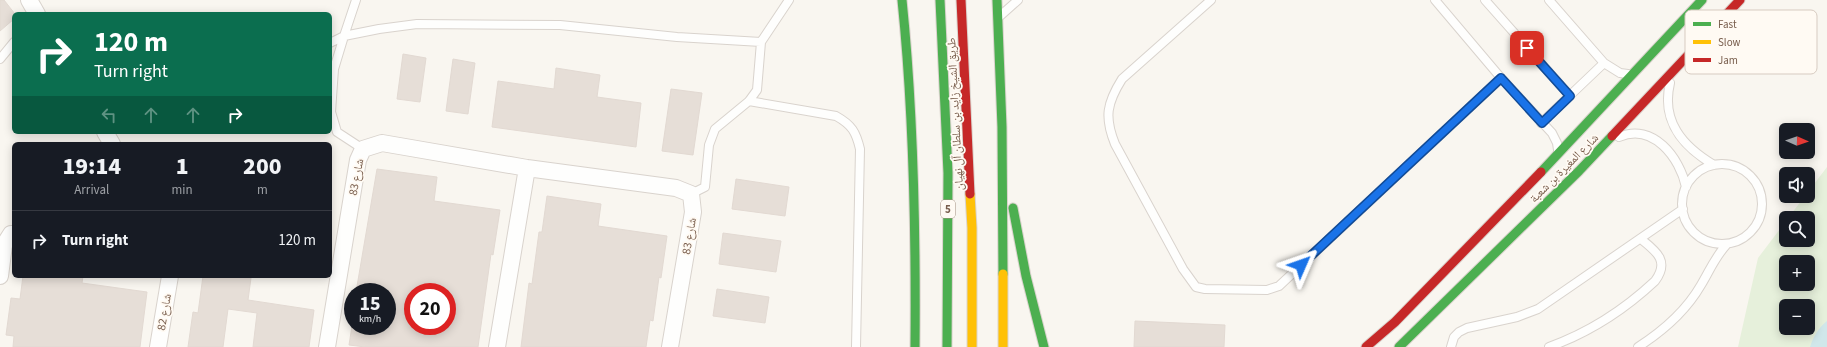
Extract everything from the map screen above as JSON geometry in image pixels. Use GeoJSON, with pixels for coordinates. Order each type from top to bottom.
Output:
{"type":"FeatureCollection","features":[{"type":"Feature","properties":{"kind":"main road"},"geometry":{"type":"LineString","coordinates":[[902,0],[913,140],[916,243],[915,347]]}},
{"type":"Feature","properties":{"kind":"main road","name":"طريق الشيخ زايد بن سلطان آل نهيان"},"geometry":{"type":"LineString","coordinates":[[940,0],[948,172],[947,347]]}},
{"type":"Feature","properties":{"kind":"main road","name":"طريق الشيخ زايد بن سلطان آل نهيان"},"geometry":{"type":"LineString","coordinates":[[961,0],[972,228],[972,347]]}},
{"type":"Feature","properties":{"kind":"main road"},"geometry":{"type":"LineString","coordinates":[[997,0],[1002,126],[1003,347]]}},
{"type":"Feature","properties":{"kind":"main road","name":"شارع المغيرة بن شعبة"},"geometry":{"type":"LineString","coordinates":[[1693,10],[1702,0]]}},
{"type":"Feature","properties":{"kind":"main road","name":"شارع المغيرة بن شعبة"},"geometry":{"type":"LineString","coordinates":[[1731,10],[1740,0]]}},
{"type":"Feature","properties":{"kind":"main road","name":"شارع المغيرة بن شعبة"},"geometry":{"type":"LineString","coordinates":[[1366,347],[1395,322],[1556,156],[1685,18]]}},
{"type":"Feature","properties":{"kind":"main road","name":"شارع المغيرة بن شعبة"},"geometry":{"type":"LineString","coordinates":[[1399,347],[1579,171],[1685,58]]}},
{"type":"Feature","properties":{"kind":"main road"},"geometry":{"type":"LineString","coordinates":[[1002,126],[1015,218],[1026,276],[1044,347]]}},
{"type":"Feature","properties":{"kind":"street"},"geometry":{"type":"LineString","coordinates":[[29,0],[36,12]]}},
{"type":"Feature","properties":{"kind":"street","name":"شارع 83"},"geometry":{"type":"LineString","coordinates":[[327,347],[358,160],[363,149],[382,143],[526,168],[676,188],[691,194],[693,212],[670,347]]}},
{"type":"Feature","properties":{"kind":"street"},"geometry":{"type":"LineString","coordinates":[[497,347],[526,168]]}},
{"type":"Feature","properties":{"kind":"street"},"geometry":{"type":"LineString","coordinates":[[0,276],[4,245],[12,234]]}},
{"type":"Feature","properties":{"kind":"street","name":"شارع 82"},"geometry":{"type":"LineString","coordinates":[[158,347],[170,278]]}},
{"type":"Feature","properties":{"kind":"lane"},"geometry":{"type":"LineString","coordinates":[[332,93],[334,68],[356,0]]}},
{"type":"Feature","properties":{"kind":"lane"},"geometry":{"type":"LineString","coordinates":[[691,194],[705,187],[710,145],[714,129],[749,101],[757,90],[761,42],[789,0]]}},
{"type":"Feature","properties":{"kind":"lane"},"geometry":{"type":"LineString","coordinates":[[998,18],[1002,0]]}},
{"type":"Feature","properties":{"kind":"lane"},"geometry":{"type":"LineString","coordinates":[[998,18],[1018,0]]}},
{"type":"Feature","properties":{"kind":"lane"},"geometry":{"type":"LineString","coordinates":[[1211,0],[1122,79],[1112,95],[1108,107],[1110,130],[1115,144],[1183,269],[1196,287],[1205,289],[1267,290],[1279,286],[1501,78]]}},
{"type":"Feature","properties":{"kind":"lane"},"geometry":{"type":"LineString","coordinates":[[1435,0],[1501,78],[1552,133],[1557,143],[1558,150],[1556,156]]}},
{"type":"Feature","properties":{"kind":"lane"},"geometry":{"type":"LineString","coordinates":[[1485,0],[1570,96]]}},
{"type":"Feature","properties":{"kind":"lane"},"geometry":{"type":"LineString","coordinates":[[1548,0],[1604,63],[1620,73],[1628,74],[1635,72]]}},
{"type":"Feature","properties":{"kind":"lane"},"geometry":{"type":"LineString","coordinates":[[332,42],[344,36],[416,24],[560,25],[677,37],[761,42]]}},
{"type":"Feature","properties":{"kind":"lane"},"geometry":{"type":"LineString","coordinates":[[0,59],[12,44]]}},
{"type":"Feature","properties":{"kind":"lane"},"geometry":{"type":"LineString","coordinates":[[1542,123],[1604,63]]}},
{"type":"Feature","properties":{"kind":"lane"},"geometry":{"type":"LineString","coordinates":[[1676,68],[1667,94],[1667,107],[1670,119],[1675,130],[1691,150],[1714,165]]}},
{"type":"Feature","properties":{"kind":"lane"},"geometry":{"type":"LineString","coordinates":[[749,101],[836,116],[848,123],[857,136],[860,149],[856,347]]}},
{"type":"Feature","properties":{"kind":"lane"},"geometry":{"type":"LineString","coordinates":[[332,122],[333,132],[363,149]]}},
{"type":"Feature","properties":{"kind":"lane"},"geometry":{"type":"LineString","coordinates":[[1579,171],[1617,138],[1636,132],[1647,134],[1656,140],[1670,154],[1679,166],[1686,187]]}},
{"type":"Feature","properties":{"kind":"lane"},"geometry":{"type":"LineString","coordinates":[[1729,164],[1743,170],[1754,181],[1761,195],[1761,212],[1753,229],[1741,239],[1727,244],[1706,241],[1698,236],[1688,224],[1683,209],[1683,194],[1686,187],[1697,173],[1714,165],[1729,164]]}},
{"type":"Feature","properties":{"kind":"lane"},"geometry":{"type":"LineString","coordinates":[[1451,346],[1459,332],[1467,328],[1517,317],[1538,309],[1683,209]]}},
{"type":"Feature","properties":{"kind":"lane"},"geometry":{"type":"LineString","coordinates":[[1549,347],[1577,336],[1618,312],[1655,281],[1659,276],[1662,263],[1656,251],[1641,239]]}},
{"type":"Feature","properties":{"kind":"lane"},"geometry":{"type":"LineString","coordinates":[[1638,347],[1681,312],[1701,285],[1717,255],[1727,244]]}},
{"type":"Feature","properties":{"kind":"green space"},"geometry":{"type":"Polygon","coordinates":[[[1827,167],[1827,347],[1738,347],[1758,258],[1779,230],[1779,247],[1815,247],[1815,211],[1793,211],[1800,203],[1815,203],[1815,183],[1827,167]]]}},
{"type":"Feature","properties":{"kind":"water"},"geometry":{"type":"Polygon","coordinates":[[[1827,321],[1827,347],[1810,347],[1817,332],[1827,321]]]}},
{"type":"Feature","properties":{"kind":"building"},"geometry":{"type":"Polygon","coordinates":[[[0,0],[4,0],[13,12],[12,12],[12,21],[0,31],[0,0]]]}},
{"type":"Feature","properties":{"kind":"building"},"geometry":{"type":"Polygon","coordinates":[[[403,54],[426,58],[420,102],[397,99],[403,54]]]}},
{"type":"Feature","properties":{"kind":"building"},"geometry":{"type":"Polygon","coordinates":[[[453,59],[475,63],[468,114],[446,111],[453,59]]]}},
{"type":"Feature","properties":{"kind":"building"},"geometry":{"type":"Polygon","coordinates":[[[556,68],[600,75],[597,97],[641,103],[636,147],[492,127],[498,81],[554,89],[556,68]]]}},
{"type":"Feature","properties":{"kind":"building"},"geometry":{"type":"Polygon","coordinates":[[[671,89],[702,93],[693,155],[662,151],[671,89]]]}},
{"type":"Feature","properties":{"kind":"building"},"geometry":{"type":"Polygon","coordinates":[[[377,169],[437,177],[434,201],[500,210],[493,255],[491,254],[478,347],[365,347],[349,345],[351,335],[396,335],[396,283],[358,283],[377,169]]]}},
{"type":"Feature","properties":{"kind":"building"},"geometry":{"type":"Polygon","coordinates":[[[736,179],[789,187],[785,216],[732,209],[736,179]]]}},
{"type":"Feature","properties":{"kind":"building"},"geometry":{"type":"Polygon","coordinates":[[[547,196],[601,204],[598,226],[667,236],[661,278],[659,277],[653,321],[650,320],[646,347],[521,347],[529,283],[532,284],[539,232],[542,232],[547,196]]]}},
{"type":"Feature","properties":{"kind":"building"},"geometry":{"type":"Polygon","coordinates":[[[723,233],[781,241],[776,272],[719,264],[723,233]]]}},
{"type":"Feature","properties":{"kind":"building"},"geometry":{"type":"Polygon","coordinates":[[[23,278],[83,278],[82,283],[147,292],[140,347],[13,347],[14,336],[6,335],[11,298],[20,299],[23,278]]]}},
{"type":"Feature","properties":{"kind":"building"},"geometry":{"type":"Polygon","coordinates":[[[203,278],[251,278],[248,300],[314,310],[309,347],[253,347],[257,313],[228,309],[223,347],[188,347],[193,312],[198,313],[203,278]]]}},
{"type":"Feature","properties":{"kind":"building"},"geometry":{"type":"Polygon","coordinates":[[[717,289],[769,297],[765,323],[713,316],[717,289]]]}},
{"type":"Feature","properties":{"kind":"building"},"geometry":{"type":"Polygon","coordinates":[[[1135,321],[1225,325],[1224,347],[1134,347],[1135,321]]]}},
{"type":"Feature","properties":{"kind":"traffic: fast"},"geometry":{"type":"LineString","coordinates":[[902,0],[912,130],[915,260],[915,347]]}},
{"type":"Feature","properties":{"kind":"traffic: fast"},"geometry":{"type":"LineString","coordinates":[[940,0],[948,173],[947,347]]}},
{"type":"Feature","properties":{"kind":"traffic: fast"},"geometry":{"type":"LineString","coordinates":[[997,0],[1002,127],[1003,274]]}},
{"type":"Feature","properties":{"kind":"traffic: fast"},"geometry":{"type":"LineString","coordinates":[[1693,10],[1702,0]]}},
{"type":"Feature","properties":{"kind":"traffic: fast"},"geometry":{"type":"LineString","coordinates":[[1541,172],[1685,18]]}},
{"type":"Feature","properties":{"kind":"traffic: fast"},"geometry":{"type":"LineString","coordinates":[[1399,347],[1579,171],[1612,136]]}},
{"type":"Feature","properties":{"kind":"traffic: fast"},"geometry":{"type":"LineString","coordinates":[[1013,208],[1026,276],[1044,347]]}},
{"type":"Feature","properties":{"kind":"traffic: slow"},"geometry":{"type":"LineString","coordinates":[[970,194],[972,228],[972,347]]}},
{"type":"Feature","properties":{"kind":"traffic: slow"},"geometry":{"type":"LineString","coordinates":[[1003,274],[1003,347]]}},
{"type":"Feature","properties":{"kind":"traffic: jam"},"geometry":{"type":"LineString","coordinates":[[961,0],[970,194]]}},
{"type":"Feature","properties":{"kind":"traffic: jam"},"geometry":{"type":"LineString","coordinates":[[1731,10],[1740,0]]}},
{"type":"Feature","properties":{"kind":"traffic: jam"},"geometry":{"type":"LineString","coordinates":[[1612,136],[1685,58]]}},
{"type":"Feature","properties":{"kind":"traffic: jam"},"geometry":{"type":"LineString","coordinates":[[1366,347],[1395,322],[1541,172]]}},
{"type":"Feature","properties":{"kind":"route"},"geometry":{"type":"LineString","coordinates":[[1301,265],[1501,78],[1542,123],[1570,96],[1527,48]]}}]}
